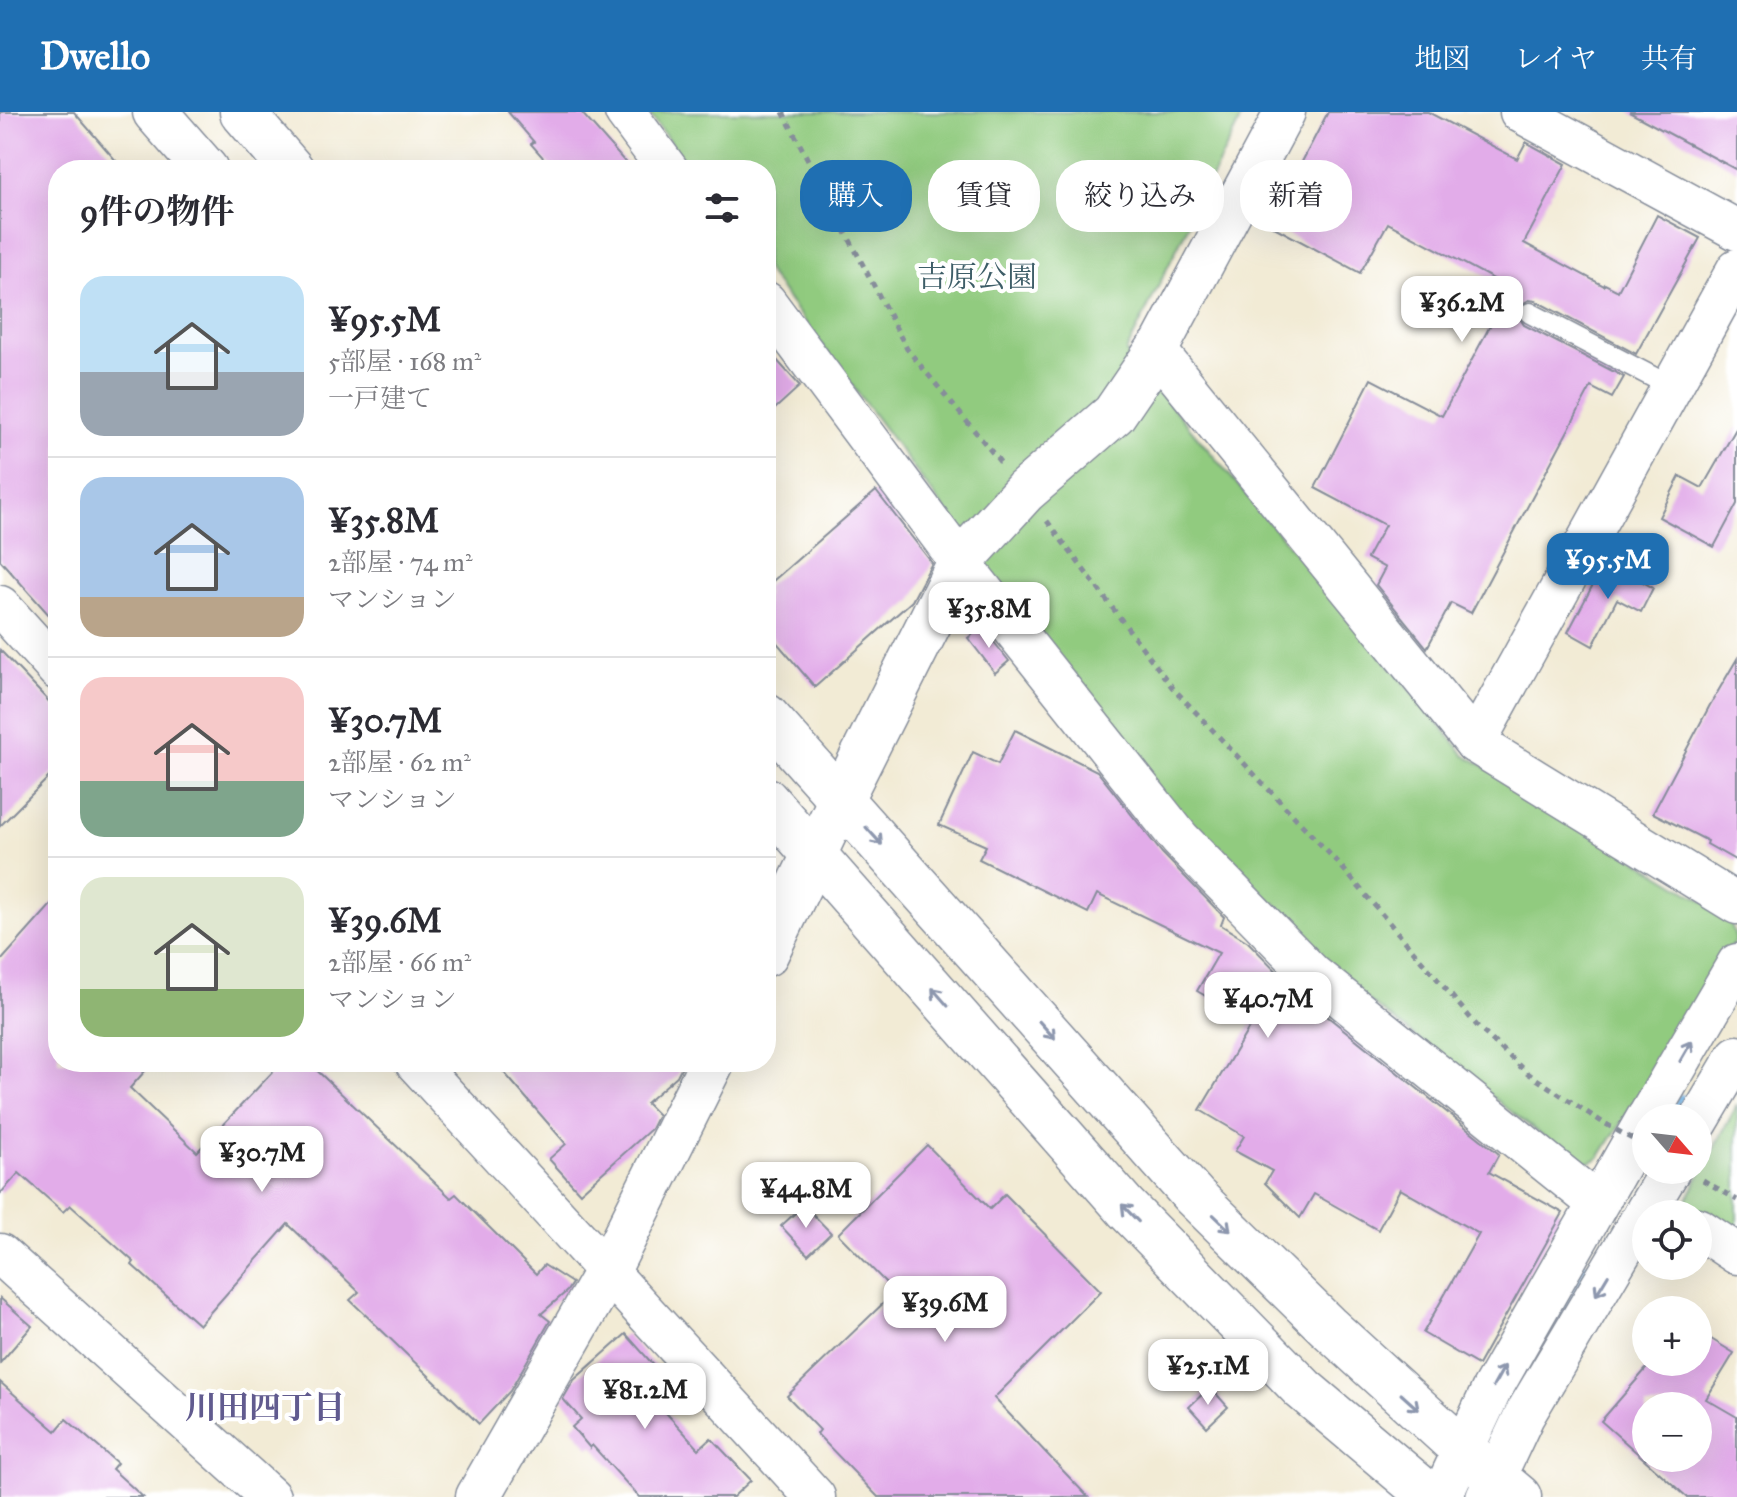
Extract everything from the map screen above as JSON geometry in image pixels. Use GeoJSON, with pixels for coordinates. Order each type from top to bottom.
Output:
{"type":"FeatureCollection","features":[{"type":"Feature","properties":{"kind":"street"},"geometry":{"type":"LineString","coordinates":[[155,112],[197,160]]}},
{"type":"Feature","properties":{"kind":"street"},"geometry":{"type":"LineString","coordinates":[[242,112],[283,160]]}},
{"type":"Feature","properties":{"kind":"street"},"geometry":{"type":"LineString","coordinates":[[625,112],[661,160]]}},
{"type":"Feature","properties":{"kind":"street"},"geometry":{"type":"LineString","coordinates":[[776,934],[960,562],[1025,491],[1114,414],[1157,351],[1285,112]]}},
{"type":"Feature","properties":{"kind":"street"},"geometry":{"type":"LineString","coordinates":[[1520,112],[1737,230]]}},
{"type":"Feature","properties":{"kind":"street"},"geometry":{"type":"LineString","coordinates":[[1475,743],[1737,269]]}},
{"type":"Feature","properties":{"kind":"street"},"geometry":{"type":"LineString","coordinates":[[776,315],[960,562],[1180,839],[1312,974],[1597,1203]]}},
{"type":"Feature","properties":{"kind":"street"},"geometry":{"type":"LineString","coordinates":[[1157,351],[1475,743],[1737,904]]}},
{"type":"Feature","properties":{"kind":"street"},"geometry":{"type":"LineString","coordinates":[[0,606],[48,659]]}},
{"type":"Feature","properties":{"kind":"street"},"geometry":{"type":"LineString","coordinates":[[776,727],[1194,1196],[1491,1480]]}},
{"type":"Feature","properties":{"kind":"street"},"geometry":{"type":"LineString","coordinates":[[776,811],[1126,1208],[1303,1389],[1431,1497]]}},
{"type":"Feature","properties":{"kind":"street"},"geometry":{"type":"LineString","coordinates":[[1654,1104],[1737,964]]}},
{"type":"Feature","properties":{"kind":"street"},"geometry":{"type":"LineString","coordinates":[[1709,1104],[1737,1056]]}},
{"type":"Feature","properties":{"kind":"street"},"geometry":{"type":"LineString","coordinates":[[424,1072],[815,1497]]}},
{"type":"Feature","properties":{"kind":"street"},"geometry":{"type":"LineString","coordinates":[[478,1497],[607,1272],[707,1072]]}},
{"type":"Feature","properties":{"kind":"street"},"geometry":{"type":"LineString","coordinates":[[1491,1480],[1491,1391],[1632,1142]]}},
{"type":"Feature","properties":{"kind":"street"},"geometry":{"type":"LineString","coordinates":[[1441,1497],[1491,1480],[1524,1416],[1667,1194]]}},
{"type":"Feature","properties":{"kind":"street"},"geometry":{"type":"LineString","coordinates":[[1712,1237],[1737,1254]]}},
{"type":"Feature","properties":{"kind":"street"},"geometry":{"type":"LineString","coordinates":[[0,1254],[270,1497]]}},
{"type":"Feature","properties":{"kind":"lane"},"geometry":{"type":"LineString","coordinates":[[1530,313],[1672,387]]}},
{"type":"Feature","properties":{"kind":"path"},"geometry":{"type":"LineString","coordinates":[[783,112],[907,349],[1025,491],[1172,687],[1340,865],[1479,1028],[1526,1072],[1632,1139]]}},
{"type":"Feature","properties":{"kind":"path"},"geometry":{"type":"LineString","coordinates":[[1709,1184],[1737,1200]]}},
{"type":"Feature","properties":{"kind":"green space","name":"吉原公園"},"geometry":{"type":"Polygon","coordinates":[[[648,112],[1244,112],[1220,160],[1056,160],[1056,232],[1185,232],[1126,352],[1464,754],[1729,917],[1736,940],[1599,1158],[1581,1166],[1319,962],[1197,839],[994,576],[776,283],[776,160],[684,160],[648,112]]]}},
{"type":"Feature","properties":{"kind":"green space"},"geometry":{"type":"Polygon","coordinates":[[[1737,1105],[1737,1237],[1712,1221],[1712,1200],[1687,1200],[1695,1184],[1712,1184],[1712,1152],[1737,1105]]]}},
{"type":"Feature","properties":{"kind":"building"},"geometry":{"type":"Polygon","coordinates":[[[0,112],[74,112],[115,160],[48,160],[48,614],[0,560],[0,112]]]}},
{"type":"Feature","properties":{"kind":"building"},"geometry":{"type":"Polygon","coordinates":[[[508,112],[581,112],[623,160],[545,160],[531,144],[534,142],[508,112]]]}},
{"type":"Feature","properties":{"kind":"building"},"geometry":{"type":"Polygon","coordinates":[[[1328,112],[1428,112],[1517,159],[1526,142],[1566,164],[1524,243],[1604,286],[1618,291],[1657,215],[1700,238],[1636,354],[1536,301],[1529,300],[1519,306],[1517,314],[1524,325],[1624,377],[1612,398],[1591,387],[1471,613],[1451,603],[1427,648],[1376,585],[1385,568],[1367,558],[1385,525],[1315,488],[1371,379],[1442,416],[1491,324],[1480,319],[1499,282],[1388,223],[1360,273],[1283,232],[1352,232],[1352,160],[1303,160],[1328,112]]]}},
{"type":"Feature","properties":{"kind":"building"},"geometry":{"type":"Polygon","coordinates":[[[1629,112],[1737,112],[1737,170],[1629,112]]]}},
{"type":"Feature","properties":{"kind":"building"},"geometry":{"type":"Polygon","coordinates":[[[776,359],[800,386],[776,408],[776,359]]]}},
{"type":"Feature","properties":{"kind":"building"},"geometry":{"type":"Polygon","coordinates":[[[1737,427],[1737,504],[1714,547],[1659,517],[1680,476],[1702,488],[1737,427]]]}},
{"type":"Feature","properties":{"kind":"building"},"geometry":{"type":"Polygon","coordinates":[[[876,491],[932,563],[912,601],[815,687],[776,642],[776,578],[876,491]]]}},
{"type":"Feature","properties":{"kind":"building"},"geometry":{"type":"Polygon","coordinates":[[[1606,560],[1653,588],[1641,612],[1617,599],[1593,646],[1568,632],[1606,560]]]}},
{"type":"Feature","properties":{"kind":"building"},"geometry":{"type":"Polygon","coordinates":[[[982,627],[1009,661],[995,673],[968,638],[982,627]]]}},
{"type":"Feature","properties":{"kind":"building"},"geometry":{"type":"Polygon","coordinates":[[[0,650],[48,700],[48,778],[0,826],[0,650]]]}},
{"type":"Feature","properties":{"kind":"building"},"geometry":{"type":"Polygon","coordinates":[[[1737,659],[1737,861],[1707,844],[1708,841],[1653,813],[1737,659]]]}},
{"type":"Feature","properties":{"kind":"building"},"geometry":{"type":"Polygon","coordinates":[[[1015,730],[1097,771],[1162,853],[1224,917],[1221,925],[1248,942],[1297,992],[1499,1154],[1489,1172],[1563,1213],[1478,1365],[1423,1333],[1479,1234],[1400,1189],[1378,1230],[1314,1194],[1300,1218],[1265,1183],[1272,1171],[1235,1151],[1244,1136],[1200,1110],[1252,1023],[1197,991],[1219,953],[1097,894],[1088,913],[979,859],[986,846],[939,825],[973,752],[998,764],[1015,730]]]}},
{"type":"Feature","properties":{"kind":"building"},"geometry":{"type":"Polygon","coordinates":[[[48,908],[48,1072],[144,1072],[130,1088],[197,1152],[273,1072],[319,1072],[451,1198],[456,1194],[536,1274],[544,1265],[572,1283],[541,1314],[550,1321],[510,1391],[479,1424],[350,1300],[359,1292],[288,1224],[199,1325],[70,1205],[63,1212],[19,1173],[0,1194],[0,962],[48,908]]]}},
{"type":"Feature","properties":{"kind":"building"},"geometry":{"type":"Polygon","coordinates":[[[504,1072],[679,1072],[646,1103],[658,1115],[651,1129],[580,1193],[549,1159],[566,1144],[504,1072]]]}},
{"type":"Feature","properties":{"kind":"building"},"geometry":{"type":"Polygon","coordinates":[[[927,1145],[990,1209],[1005,1194],[1101,1291],[994,1398],[1088,1497],[878,1497],[817,1434],[820,1430],[787,1396],[895,1292],[838,1234],[927,1145]]]}},
{"type":"Feature","properties":{"kind":"building"},"geometry":{"type":"Polygon","coordinates":[[[804,1205],[831,1233],[808,1255],[781,1226],[804,1205]]]}},
{"type":"Feature","properties":{"kind":"building"},"geometry":{"type":"Polygon","coordinates":[[[0,1298],[32,1326],[0,1363],[0,1298]]]}},
{"type":"Feature","properties":{"kind":"building"},"geometry":{"type":"Polygon","coordinates":[[[626,1334],[665,1378],[648,1393],[699,1449],[711,1438],[751,1480],[733,1497],[639,1497],[572,1427],[581,1419],[563,1399],[574,1380],[626,1334]]]}},
{"type":"Feature","properties":{"kind":"building"},"geometry":{"type":"Polygon","coordinates":[[[1712,1340],[1734,1353],[1710,1392],[1632,1392],[1632,1448],[1601,1421],[1640,1376],[1712,1376],[1712,1340]]]}},
{"type":"Feature","properties":{"kind":"building"},"geometry":{"type":"Polygon","coordinates":[[[0,1382],[56,1431],[66,1419],[117,1463],[112,1469],[143,1497],[0,1497],[0,1382]]]}},
{"type":"Feature","properties":{"kind":"building"},"geometry":{"type":"Polygon","coordinates":[[[1210,1387],[1228,1407],[1207,1427],[1189,1407],[1210,1387]]]}},
{"type":"Feature","properties":{"kind":"building"},"geometry":{"type":"Polygon","coordinates":[[[1712,1402],[1737,1417],[1737,1497],[1687,1497],[1659,1472],[1712,1472],[1712,1402]]]}},
{"type":"Feature","properties":{"kind":"waterway"},"geometry":{"type":"LineString","coordinates":[[1678,1104],[1681,1099]]}},
{"type":"Feature","properties":{"kind":"waterway"},"geometry":{"type":"LineString","coordinates":[[1628,1190],[1632,1183]]}},
{"type":"Feature","properties":{"kind":"waterway"},"geometry":{"type":"LineString","coordinates":[[1509,1403],[1585,1267]]}},
{"type":"Feature","properties":{"kind":"district","name":"川田四丁目"},"geometry":{"type":"Point","coordinates":[265,1407]}}]}
